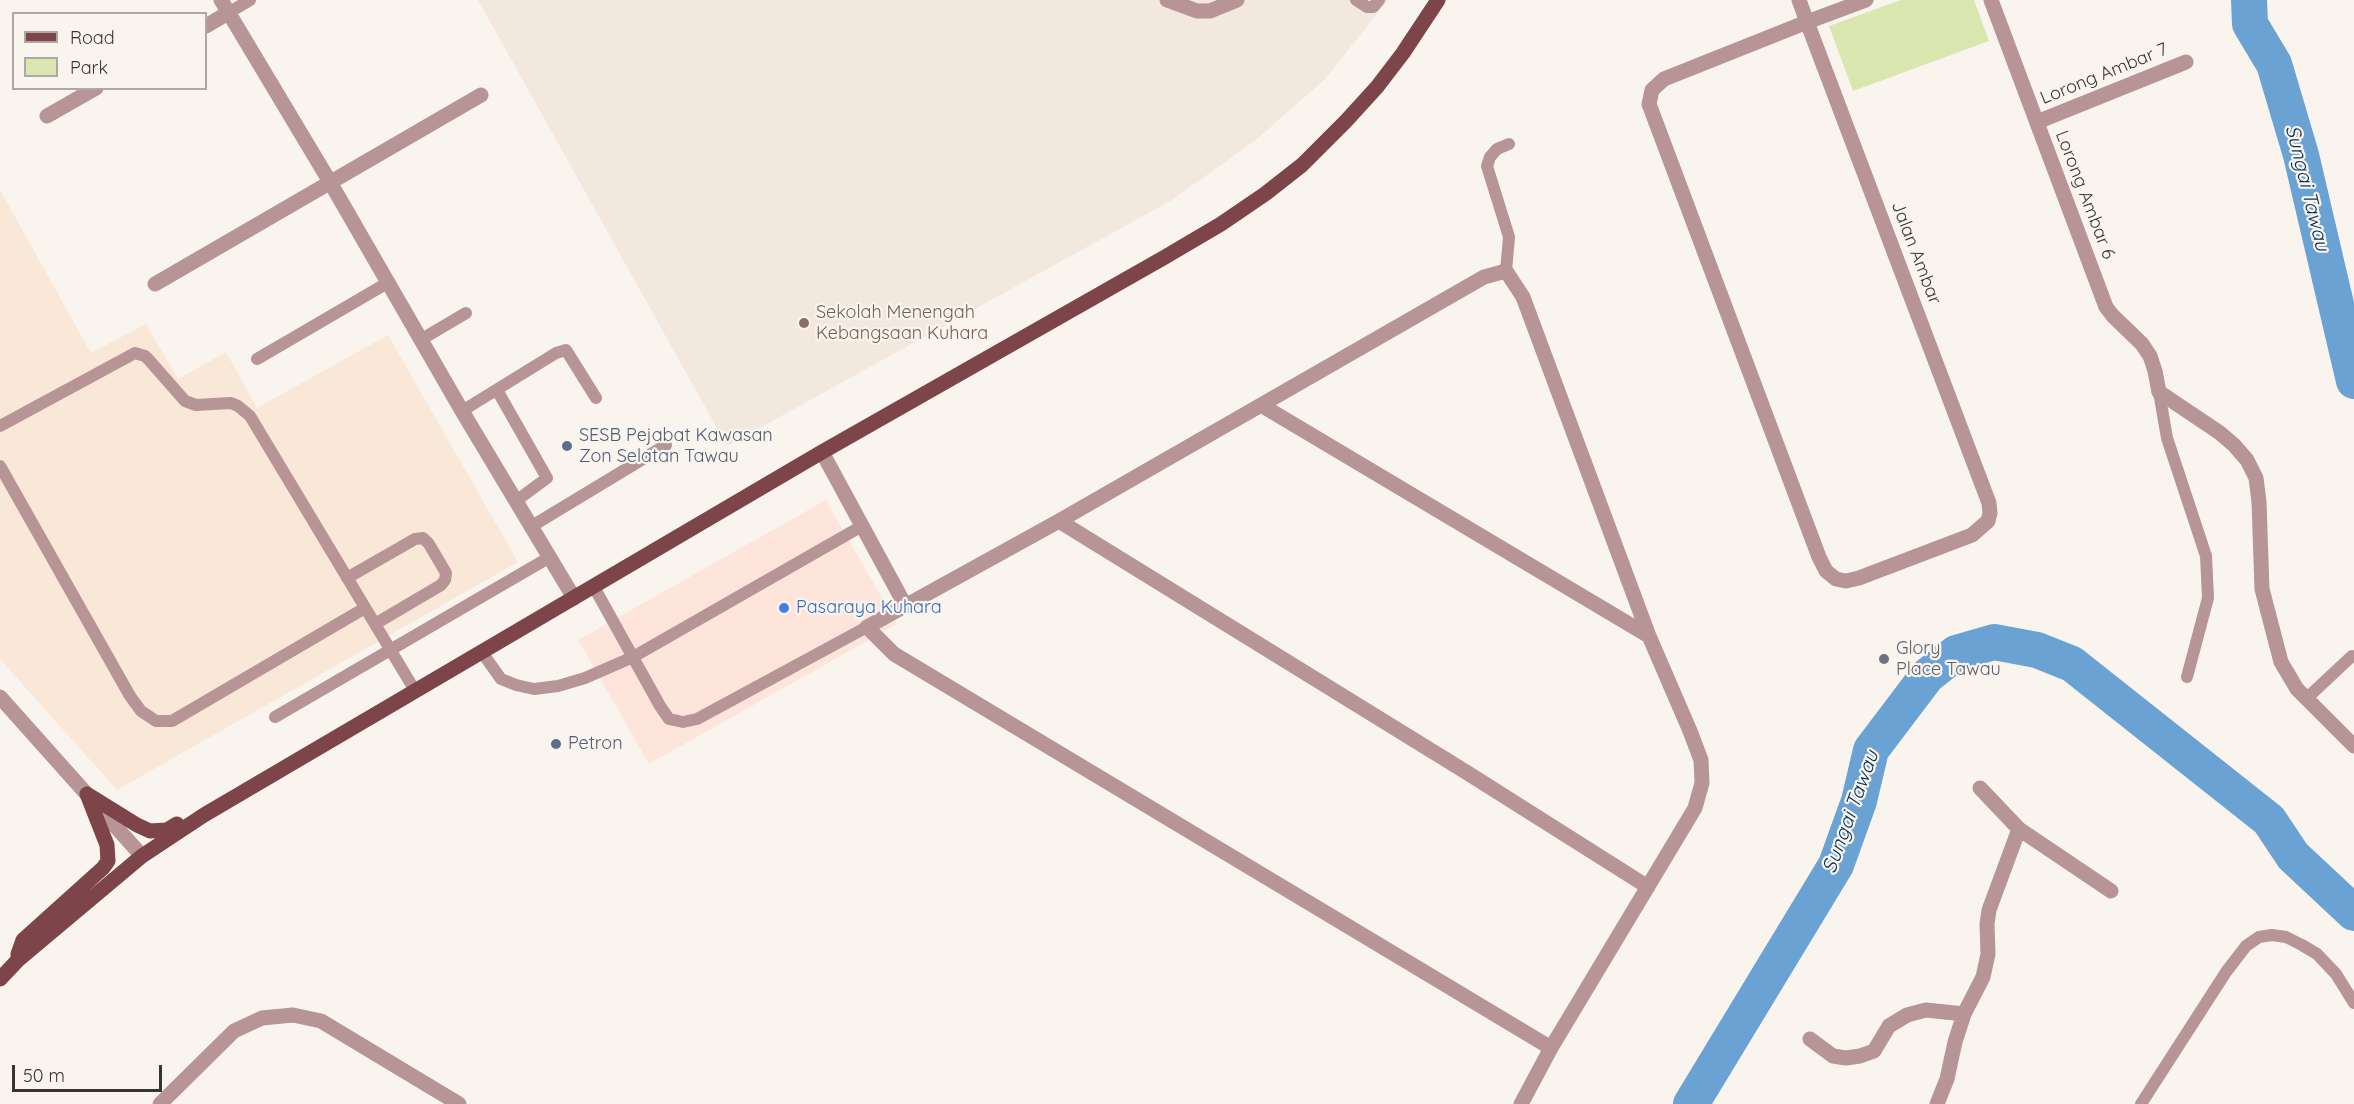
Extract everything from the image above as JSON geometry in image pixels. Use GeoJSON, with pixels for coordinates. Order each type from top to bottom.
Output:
{"type":"FeatureCollection","features":[{"type":"Feature","properties":{"kind":"main road"},"geometry":{"type":"LineString","coordinates":[[0,979],[18,960],[142,856],[204,815],[414,689],[1221,224],[1302,165],[1377,87],[1438,0]]}},
{"type":"Feature","properties":{"kind":"main road"},"geometry":{"type":"LineString","coordinates":[[87,794],[150,831],[167,830],[191,816],[204,815]]}},
{"type":"Feature","properties":{"kind":"main road"},"geometry":{"type":"LineString","coordinates":[[18,960],[23,940],[104,868],[108,861],[107,845],[87,794]]}},
{"type":"Feature","properties":{"kind":"street"},"geometry":{"type":"LineString","coordinates":[[1167,0],[1197,11],[1210,11],[1237,0]]}},
{"type":"Feature","properties":{"kind":"street","name":"Jalan Ambar"},"geometry":{"type":"LineString","coordinates":[[1799,0],[1808,22],[1989,503],[1988,522],[1972,535],[1846,581],[1836,579],[1826,571],[1819,557],[1649,104],[1652,90],[1664,79],[1808,22]]}},
{"type":"Feature","properties":{"kind":"street"},"geometry":{"type":"LineString","coordinates":[[1808,22],[1866,0]]}},
{"type":"Feature","properties":{"kind":"street","name":"Lorong Ambar 6"},"geometry":{"type":"LineString","coordinates":[[1991,0],[2106,307],[2112,316],[2142,344],[2150,356],[2159,392]]}},
{"type":"Feature","properties":{"kind":"street"},"geometry":{"type":"LineString","coordinates":[[207,25],[225,6],[574,598]]}},
{"type":"Feature","properties":{"kind":"street","name":"Lorong Ambar 7"},"geometry":{"type":"LineString","coordinates":[[2037,122],[2186,62]]}},
{"type":"Feature","properties":{"kind":"street"},"geometry":{"type":"LineString","coordinates":[[48,116],[93,90]]}},
{"type":"Feature","properties":{"kind":"street"},"geometry":{"type":"LineString","coordinates":[[155,284],[481,95]]}},
{"type":"Feature","properties":{"kind":"street"},"geometry":{"type":"LineString","coordinates":[[1521,1104],[1551,1048],[1695,808],[1702,783],[1701,760],[1649,636],[1523,297],[1506,271],[1484,277],[1059,521],[867,627],[894,654],[1551,1048]]}},
{"type":"Feature","properties":{"kind":"street"},"geometry":{"type":"LineString","coordinates":[[2159,392],[2234,445],[2247,460],[2256,478],[2264,598],[2281,662],[2306,699],[2351,736]]}},
{"type":"Feature","properties":{"kind":"street"},"geometry":{"type":"LineString","coordinates":[[1261,405],[1649,636]]}},
{"type":"Feature","properties":{"kind":"street"},"geometry":{"type":"LineString","coordinates":[[822,452],[905,605]]}},
{"type":"Feature","properties":{"kind":"street"},"geometry":{"type":"LineString","coordinates":[[1059,521],[1466,772],[1648,888]]}},
{"type":"Feature","properties":{"kind":"street"},"geometry":{"type":"LineString","coordinates":[[0,697],[142,856]]}},
{"type":"Feature","properties":{"kind":"street"},"geometry":{"type":"LineString","coordinates":[[1980,788],[2019,829],[2111,891]]}},
{"type":"Feature","properties":{"kind":"street"},"geometry":{"type":"LineString","coordinates":[[1937,1104],[1947,1079],[1964,1014],[1983,976],[1988,954],[1989,910],[2019,829]]}},
{"type":"Feature","properties":{"kind":"street"},"geometry":{"type":"LineString","coordinates":[[1810,1039],[1833,1056],[1846,1058],[1860,1056],[1874,1051],[1889,1026],[1907,1015],[1926,1010],[1964,1014]]}},
{"type":"Feature","properties":{"kind":"street"},"geometry":{"type":"LineString","coordinates":[[160,1104],[234,1030],[262,1018],[293,1015],[321,1021],[459,1104]]}},
{"type":"Feature","properties":{"kind":"lane"},"geometry":{"type":"LineString","coordinates":[[225,6],[250,0]]}},
{"type":"Feature","properties":{"kind":"lane"},"geometry":{"type":"LineString","coordinates":[[1356,0],[1367,7],[1373,7],[1379,0]]}},
{"type":"Feature","properties":{"kind":"lane"},"geometry":{"type":"LineString","coordinates":[[1506,271],[1509,237],[1487,166],[1490,156],[1497,149],[1509,144]]}},
{"type":"Feature","properties":{"kind":"lane"},"geometry":{"type":"LineString","coordinates":[[256,359],[389,282]]}},
{"type":"Feature","properties":{"kind":"lane"},"geometry":{"type":"LineString","coordinates":[[422,339],[466,313]]}},
{"type":"Feature","properties":{"kind":"lane"},"geometry":{"type":"LineString","coordinates":[[462,411],[556,353],[566,350],[596,399]]}},
{"type":"Feature","properties":{"kind":"lane"},"geometry":{"type":"LineString","coordinates":[[0,426],[131,353],[140,354],[149,360],[185,401],[196,405],[231,404],[244,410],[250,416],[414,689]]}},
{"type":"Feature","properties":{"kind":"lane"},"geometry":{"type":"LineString","coordinates":[[497,390],[547,478],[516,501]]}},
{"type":"Feature","properties":{"kind":"lane"},"geometry":{"type":"LineString","coordinates":[[2159,392],[2167,438],[2206,556],[2208,598],[2187,677]]}},
{"type":"Feature","properties":{"kind":"lane"},"geometry":{"type":"LineString","coordinates":[[532,526],[666,445]]}},
{"type":"Feature","properties":{"kind":"lane"},"geometry":{"type":"LineString","coordinates":[[0,466],[130,696],[141,711],[156,721],[172,721],[365,608]]}},
{"type":"Feature","properties":{"kind":"lane"},"geometry":{"type":"LineString","coordinates":[[481,651],[501,679],[516,685],[534,689],[558,686],[585,678],[633,657],[862,526]]}},
{"type":"Feature","properties":{"kind":"lane"},"geometry":{"type":"LineString","coordinates":[[347,578],[415,539],[423,538],[429,544],[446,573],[445,580],[441,585],[375,624]]}},
{"type":"Feature","properties":{"kind":"lane"},"geometry":{"type":"LineString","coordinates":[[275,717],[550,557]]}},
{"type":"Feature","properties":{"kind":"lane"},"geometry":{"type":"LineString","coordinates":[[594,587],[669,718],[683,722],[697,719],[867,627]]}},
{"type":"Feature","properties":{"kind":"lane"},"geometry":{"type":"LineString","coordinates":[[2306,699],[2352,656]]}},
{"type":"Feature","properties":{"kind":"lane"},"geometry":{"type":"LineString","coordinates":[[2141,1104],[2226,972],[2246,946],[2259,937],[2272,935],[2286,937],[2317,954],[2336,974],[2354,1003]]}},
{"type":"Feature","properties":{"kind":"shaded area","name":"Sekolah Menengah Kebangsaan Kuhara"},"geometry":{"type":"Polygon","coordinates":[[[478,0],[1388,0],[1325,79],[1256,140],[1172,200],[727,446],[478,0]]]}},
{"type":"Feature","properties":{"kind":"shaded area"},"geometry":{"type":"Polygon","coordinates":[[[0,190],[91,353],[146,324],[178,379],[226,352],[257,408],[388,335],[518,562],[117,790],[0,659],[0,190]]]}},
{"type":"Feature","properties":{"kind":"shaded area"},"geometry":{"type":"Polygon","coordinates":[[[826,500],[897,624],[649,764],[578,640],[826,500]]]}},
{"type":"Feature","properties":{"kind":"green space"},"geometry":{"type":"Polygon","coordinates":[[[1901,0],[1974,0],[1989,41],[1853,91],[1829,26],[1901,0]]]}},
{"type":"Feature","properties":{"kind":"waterway","name":"Sungai Tawau"},"geometry":{"type":"LineString","coordinates":[[2249,0],[2250,24],[2274,64],[2301,155],[2354,381]]}},
{"type":"Feature","properties":{"kind":"waterway","name":"Sungai Tawau"},"geometry":{"type":"LineString","coordinates":[[1691,1104],[1836,865],[1859,801],[1871,750],[1927,676],[1956,653],[1994,642],[2037,650],[2072,664],[2269,820],[2293,856],[2354,913]]}},
{"type":"Feature","properties":{"kind":"place","name":"Sekolah Menengah Kebangsaan Kuhara"},"geometry":{"type":"Point","coordinates":[804,323]}},
{"type":"Feature","properties":{"kind":"place","name":"SESB Pejabat Kawasan Zon Selatan Tawau"},"geometry":{"type":"Point","coordinates":[567,446]}},
{"type":"Feature","properties":{"kind":"place","name":"Pasaraya Kuhara"},"geometry":{"type":"Point","coordinates":[784,608]}},
{"type":"Feature","properties":{"kind":"place","name":"Glory Place Tawau"},"geometry":{"type":"Point","coordinates":[1884,659]}},
{"type":"Feature","properties":{"kind":"place","name":"Petron"},"geometry":{"type":"Point","coordinates":[556,744]}}]}
